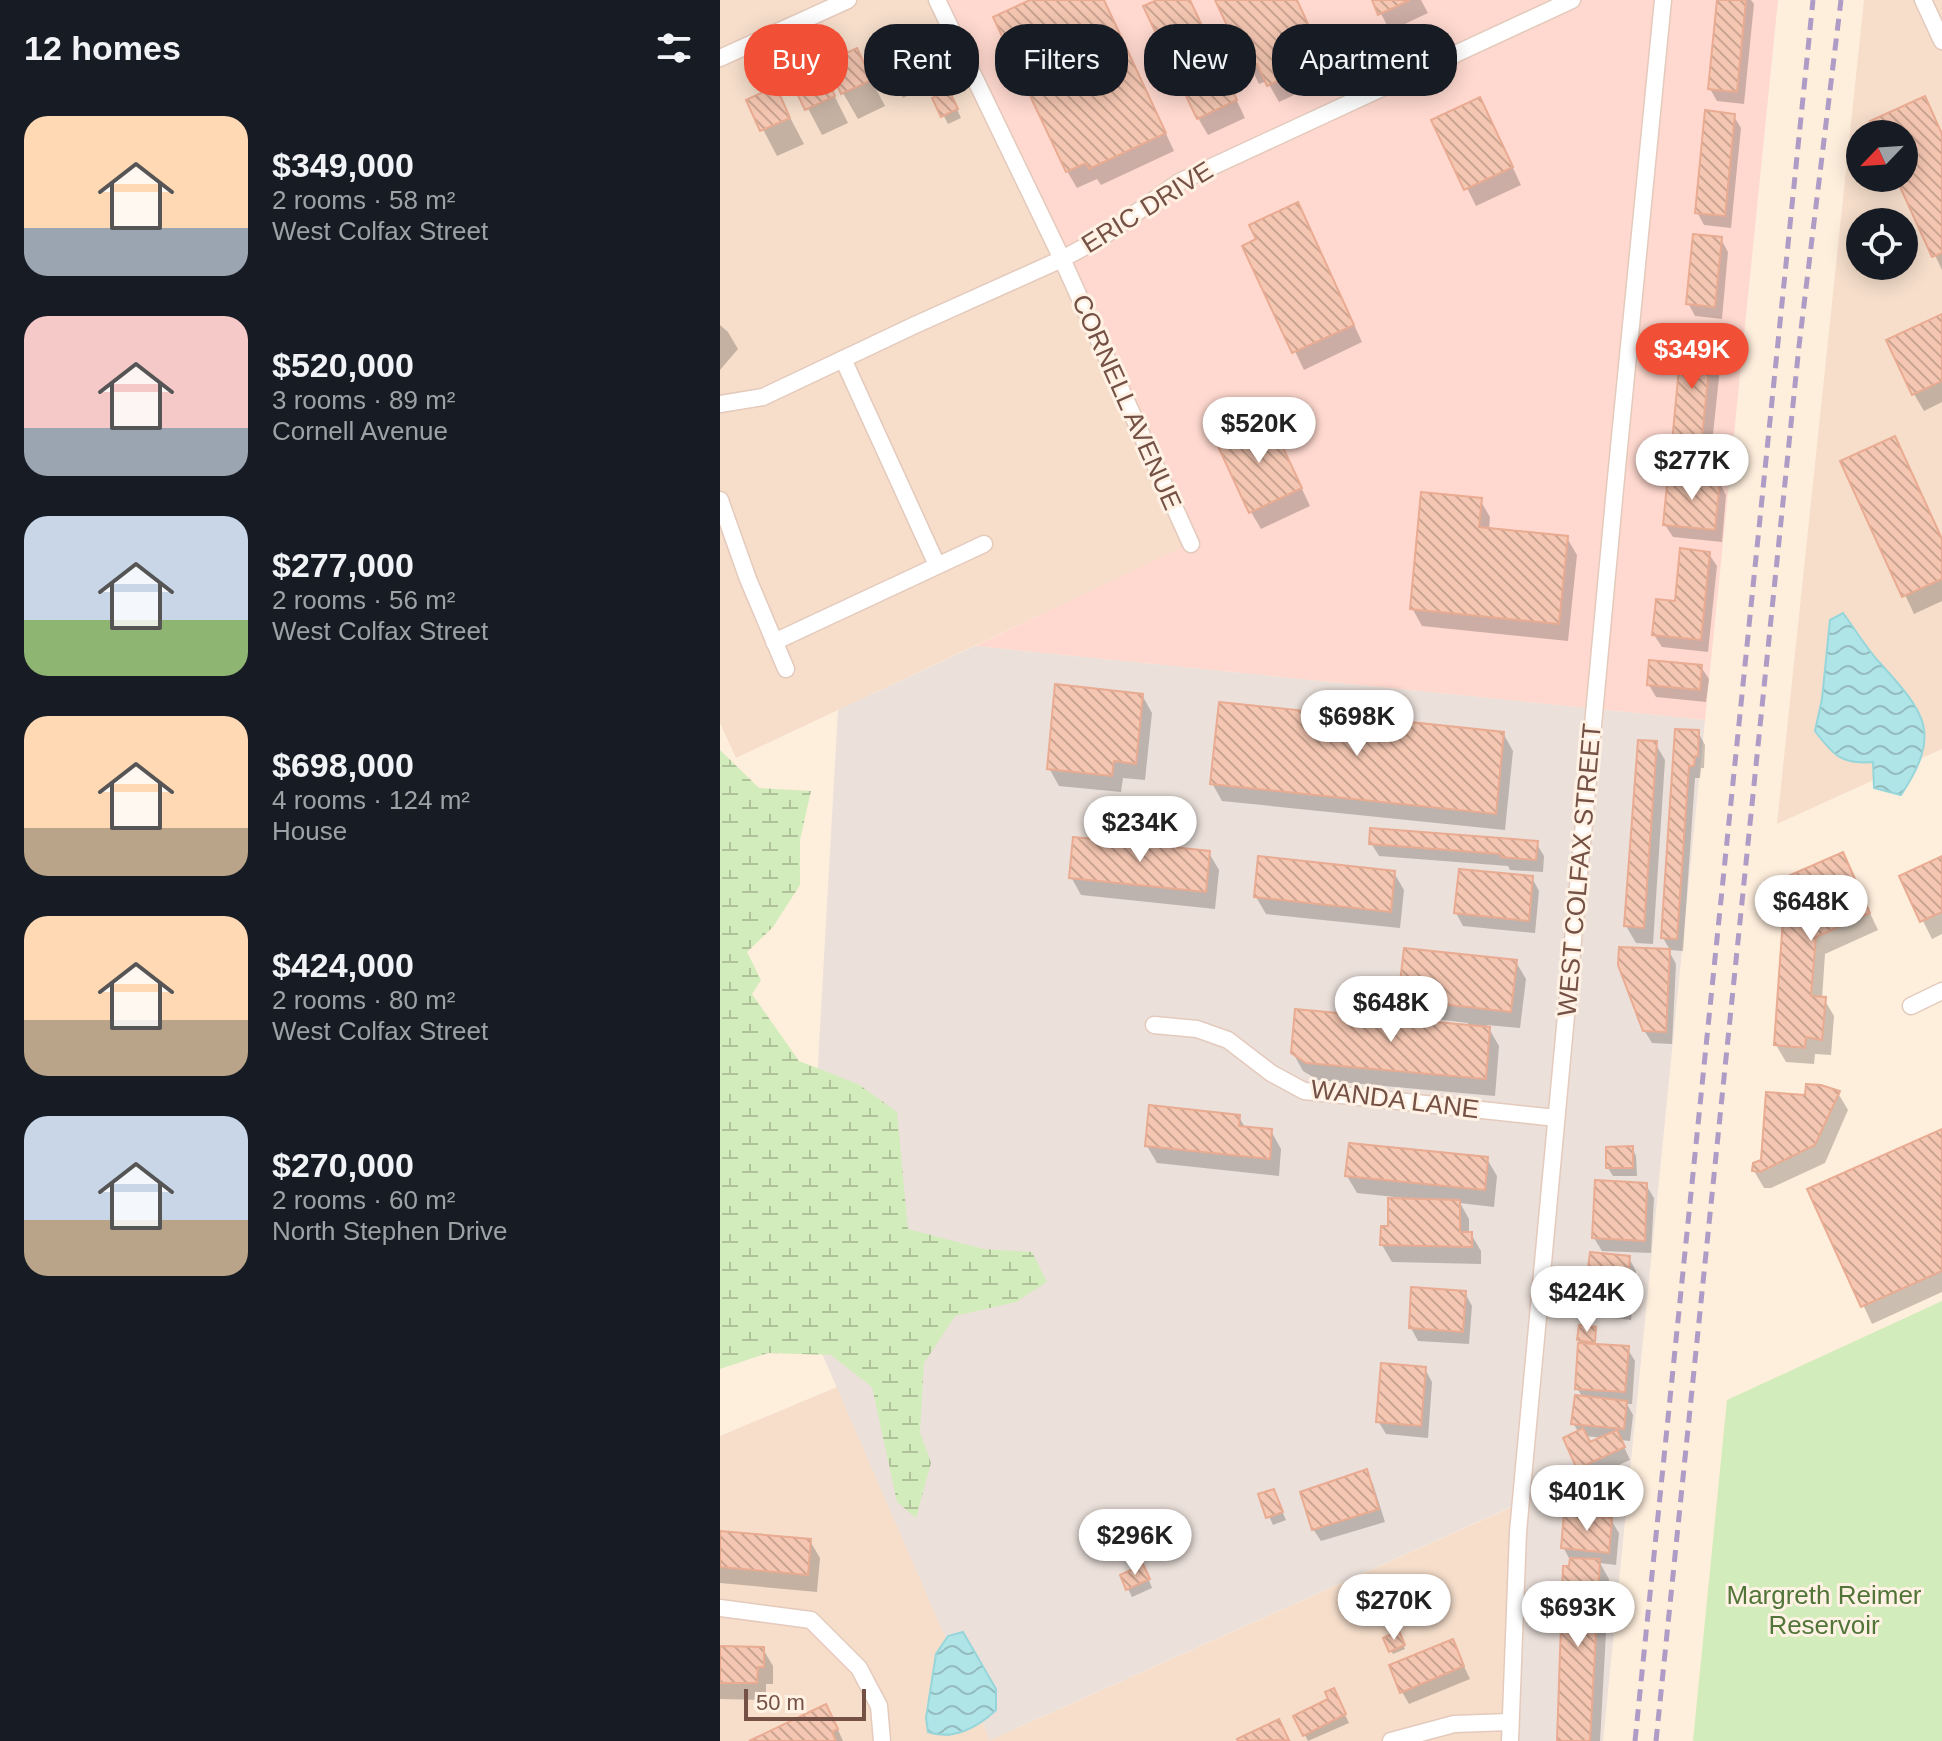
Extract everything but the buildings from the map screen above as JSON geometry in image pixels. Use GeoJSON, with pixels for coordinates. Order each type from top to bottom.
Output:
{"type":"FeatureCollection","features":[{"type":"Feature","properties":{"kind":"street"},"geometry":{"type":"LineString","coordinates":[[720,58],[848,0]]}},
{"type":"Feature","properties":{"kind":"street","name":"CORNELL AVENUE"},"geometry":{"type":"LineString","coordinates":[[937,0],[1062,259],[1191,544]]}},
{"type":"Feature","properties":{"kind":"street","name":"ERIC DRIVE"},"geometry":{"type":"LineString","coordinates":[[720,404],[763,397],[1062,259],[1101,238],[1179,182],[1572,0]]}},
{"type":"Feature","properties":{"kind":"street","name":"WEST COLFAX STREET"},"geometry":{"type":"LineString","coordinates":[[1510,1741],[1518,1532],[1663,0]]}},
{"type":"Feature","properties":{"kind":"street"},"geometry":{"type":"LineString","coordinates":[[1923,0],[1942,41]]}},
{"type":"Feature","properties":{"kind":"street"},"geometry":{"type":"LineString","coordinates":[[843,359],[937,565]]}},
{"type":"Feature","properties":{"kind":"street"},"geometry":{"type":"LineString","coordinates":[[720,500],[786,669]]}},
{"type":"Feature","properties":{"kind":"street"},"geometry":{"type":"LineString","coordinates":[[774,642],[984,544]]}},
{"type":"Feature","properties":{"kind":"street"},"geometry":{"type":"LineString","coordinates":[[1911,1006],[1942,991]]}},
{"type":"Feature","properties":{"kind":"street","name":"WANDA LANE"},"geometry":{"type":"LineString","coordinates":[[1154,1025],[1197,1029],[1228,1040],[1271,1073],[1304,1091],[1556,1118]]}},
{"type":"Feature","properties":{"kind":"street"},"geometry":{"type":"LineString","coordinates":[[720,1608],[811,1620],[859,1668],[879,1706],[882,1741]]}},
{"type":"Feature","properties":{"kind":"street"},"geometry":{"type":"LineString","coordinates":[[1391,1741],[1454,1724],[1510,1722]]}},
{"type":"Feature","properties":{"kind":"shaded area"},"geometry":{"type":"Polygon","coordinates":[[[720,0],[937,0],[948,24],[864,24],[864,96],[979,96],[979,90],[1191,544],[736,758],[720,723],[720,0]]]}},
{"type":"Feature","properties":{"kind":"shaded area"},"geometry":{"type":"Polygon","coordinates":[[[937,0],[1778,0],[1705,720],[975,646],[1191,543],[979,90],[979,24],[948,24],[937,0]]]}},
{"type":"Feature","properties":{"kind":"shaded area"},"geometry":{"type":"Polygon","coordinates":[[[1864,0],[1942,0],[1942,749],[1777,824],[1846,170],[1846,192],[1918,192],[1918,120],[1851,120],[1864,0]]]}},
{"type":"Feature","properties":{"kind":"shaded area"},"geometry":{"type":"Polygon","coordinates":[[[975,646],[1705,720],[1603,1741],[1510,1741],[1520,1503],[990,1740],[804,1312],[838,710],[975,646]]]}},
{"type":"Feature","properties":{"kind":"shaded area"},"geometry":{"type":"Polygon","coordinates":[[[837,1387],[990,1740],[1521,1503],[1509,1741],[720,1741],[720,1436],[837,1387]]]}},
{"type":"Feature","properties":{"kind":"green space"},"geometry":{"type":"Polygon","coordinates":[[[720,750],[759,788],[811,791],[800,840],[800,885],[773,927],[747,952],[761,980],[752,994],[799,1061],[858,1084],[897,1112],[908,1229],[984,1249],[1032,1252],[1047,1282],[1016,1302],[955,1316],[924,1363],[920,1432],[931,1463],[916,1518],[897,1502],[872,1387],[831,1355],[768,1353],[720,1369],[720,750]]]}},
{"type":"Feature","properties":{"kind":"green space","name":"Margreth Reimer Reservoir"},"geometry":{"type":"Polygon","coordinates":[[[1942,1301],[1942,1741],[1693,1741],[1727,1400],[1942,1301]]]}},
{"type":"Feature","properties":{"kind":"water"},"geometry":{"type":"Polygon","coordinates":[[[1843,613],[1908,696],[1923,725],[1925,739],[1921,755],[1901,795],[1874,788],[1873,762],[1853,762],[1839,757],[1815,731],[1822,699],[1830,620],[1843,613]]]}},
{"type":"Feature","properties":{"kind":"water"},"geometry":{"type":"Polygon","coordinates":[[[963,1632],[996,1689],[996,1710],[965,1731],[947,1735],[928,1732],[926,1718],[936,1654],[948,1636],[963,1632]]]}},
{"type":"Feature","properties":{"kind":"railway"},"geometry":{"type":"LineString","coordinates":[[1635,1741],[1813,0]]}},
{"type":"Feature","properties":{"kind":"railway"},"geometry":{"type":"LineString","coordinates":[[1656,1741],[1799,346],[1841,0]]}}]}
